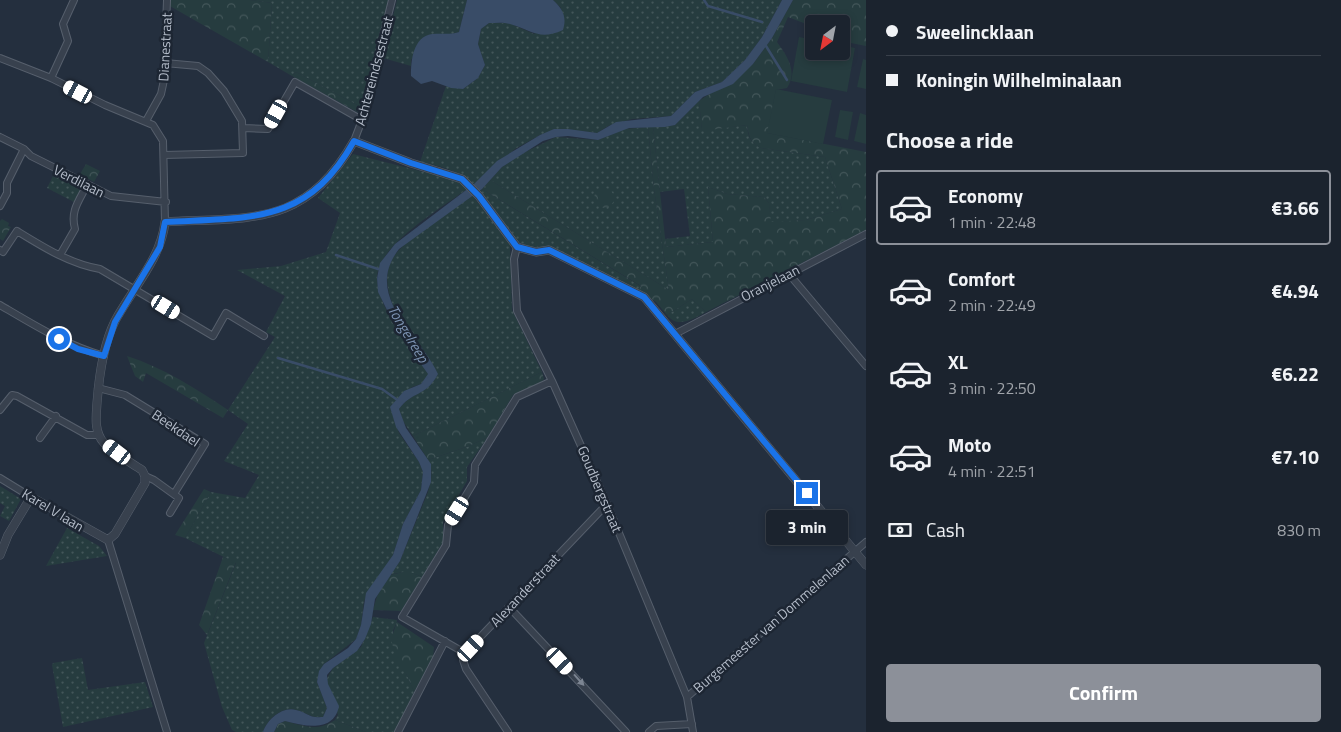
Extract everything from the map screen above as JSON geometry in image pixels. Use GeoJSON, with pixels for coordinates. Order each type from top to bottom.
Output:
{"type":"FeatureCollection","features":[{"type":"Feature","properties":{"kind":"street"},"geometry":{"type":"LineString","coordinates":[[51,78],[68,41],[63,24],[74,0]]}},
{"type":"Feature","properties":{"kind":"street","name":"Dianestraat"},"geometry":{"type":"LineString","coordinates":[[146,121],[161,94],[165,63],[167,0]]}},
{"type":"Feature","properties":{"kind":"street","name":"Achtereindsestraat"},"geometry":{"type":"LineString","coordinates":[[354,141],[362,120],[392,0]]}},
{"type":"Feature","properties":{"kind":"street"},"geometry":{"type":"LineString","coordinates":[[0,58],[51,78],[105,105],[146,121],[158,131],[163,141],[166,202],[165,222],[160,247],[115,322],[104,356],[98,388],[96,424],[99,435],[104,443],[142,470],[145,476],[145,483],[115,534],[108,540],[167,732]]}},
{"type":"Feature","properties":{"kind":"street"},"geometry":{"type":"LineString","coordinates":[[164,155],[243,153],[243,128],[231,102],[208,72],[198,66],[165,63]]}},
{"type":"Feature","properties":{"kind":"street"},"geometry":{"type":"LineString","coordinates":[[243,128],[268,129],[295,82],[362,120]]}},
{"type":"Feature","properties":{"kind":"street","name":"Verdilaan"},"geometry":{"type":"LineString","coordinates":[[0,137],[31,156],[111,196],[166,202]]}},
{"type":"Feature","properties":{"kind":"street"},"geometry":{"type":"LineString","coordinates":[[165,222],[241,218],[284,209],[302,201],[329,178],[354,141],[411,163],[447,172],[467,183],[517,247],[536,252],[549,250],[644,297],[866,565]]}},
{"type":"Feature","properties":{"kind":"street"},"geometry":{"type":"LineString","coordinates":[[0,206],[7,193],[7,184],[24,150]]}},
{"type":"Feature","properties":{"kind":"street"},"geometry":{"type":"LineString","coordinates":[[60,255],[75,229],[72,217],[87,185]]}},
{"type":"Feature","properties":{"kind":"street"},"geometry":{"type":"LineString","coordinates":[[0,250],[3,252],[17,231],[53,253],[85,266],[100,269],[213,336],[226,313],[264,336]]}},
{"type":"Feature","properties":{"kind":"street","name":"Oranjelaan"},"geometry":{"type":"LineString","coordinates":[[675,334],[866,234]]}},
{"type":"Feature","properties":{"kind":"street","name":"Goudbergstraat"},"geometry":{"type":"LineString","coordinates":[[517,247],[514,259],[518,293],[516,307],[607,504],[687,697],[693,732]]}},
{"type":"Feature","properties":{"kind":"street"},"geometry":{"type":"LineString","coordinates":[[789,274],[866,366]]}},
{"type":"Feature","properties":{"kind":"street"},"geometry":{"type":"LineString","coordinates":[[0,305],[78,349],[104,356]]}},
{"type":"Feature","properties":{"kind":"street"},"geometry":{"type":"LineString","coordinates":[[508,732],[466,668],[463,660],[466,653],[402,617],[446,545],[448,525],[474,482],[475,465],[517,397],[552,382]]}},
{"type":"Feature","properties":{"kind":"street","name":"Beekdael"},"geometry":{"type":"LineString","coordinates":[[98,388],[125,395],[205,444],[174,494],[179,498],[170,513]]}},
{"type":"Feature","properties":{"kind":"street"},"geometry":{"type":"LineString","coordinates":[[0,410],[12,395],[56,416],[87,434],[99,435]]}},
{"type":"Feature","properties":{"kind":"street"},"geometry":{"type":"LineString","coordinates":[[40,438],[56,416]]}},
{"type":"Feature","properties":{"kind":"street"},"geometry":{"type":"LineString","coordinates":[[145,476],[174,494]]}},
{"type":"Feature","properties":{"kind":"street","name":"Karel V laan"},"geometry":{"type":"LineString","coordinates":[[0,478],[108,540]]}},
{"type":"Feature","properties":{"kind":"street"},"geometry":{"type":"LineString","coordinates":[[0,555],[8,535],[31,496]]}},
{"type":"Feature","properties":{"kind":"street","name":"Alexanderstraat"},"geometry":{"type":"LineString","coordinates":[[466,653],[607,504]]}},
{"type":"Feature","properties":{"kind":"street","name":"Burgemeester van Dommelenlaan"},"geometry":{"type":"LineString","coordinates":[[687,697],[866,542]]}},
{"type":"Feature","properties":{"kind":"street"},"geometry":{"type":"LineString","coordinates":[[509,607],[626,732]]}},
{"type":"Feature","properties":{"kind":"street"},"geometry":{"type":"LineString","coordinates":[[398,732],[445,641]]}},
{"type":"Feature","properties":{"kind":"street"},"geometry":{"type":"LineString","coordinates":[[649,732],[656,726],[692,724]]}},
{"type":"Feature","properties":{"kind":"green space"},"geometry":{"type":"Polygon","coordinates":[[[169,0],[250,0],[272,3],[268,62],[168,5],[169,0]]]}},
{"type":"Feature","properties":{"kind":"green space"},"geometry":{"type":"Polygon","coordinates":[[[250,0],[389,0],[370,83],[361,107],[296,72],[292,76],[268,62],[272,3],[250,0]]]}},
{"type":"Feature","properties":{"kind":"green space"},"geometry":{"type":"Polygon","coordinates":[[[397,0],[467,0],[459,32],[450,35],[432,34],[411,60],[411,66],[383,58],[397,0]]]}},
{"type":"Feature","properties":{"kind":"green space"},"geometry":{"type":"Polygon","coordinates":[[[553,0],[782,0],[762,37],[745,60],[722,82],[695,92],[671,116],[632,119],[608,126],[597,133],[581,131],[540,135],[515,149],[474,184],[448,169],[420,162],[446,86],[463,89],[478,78],[485,65],[478,44],[481,29],[489,23],[509,23],[534,34],[561,8],[553,0]]]}},
{"type":"Feature","properties":{"kind":"green space"},"geometry":{"type":"Polygon","coordinates":[[[793,0],[866,0],[866,46],[850,43],[850,15],[805,15],[805,24],[788,17],[777,42],[790,64],[790,82],[787,88],[776,90],[768,133],[866,152],[866,230],[706,312],[692,299],[667,315],[656,302],[639,290],[641,286],[482,189],[490,180],[669,290],[654,189],[648,127],[653,127],[666,247],[713,242],[708,187],[727,194],[764,197],[769,203],[771,222],[806,220],[842,209],[825,157],[761,148],[754,144],[748,133],[747,125],[702,131],[699,101],[753,64],[772,38],[793,0]]]}},
{"type":"Feature","properties":{"kind":"green space"},"geometry":{"type":"Polygon","coordinates":[[[799,37],[805,38],[805,60],[850,60],[850,47],[855,48],[847,92],[791,81],[799,37]]]}},
{"type":"Feature","properties":{"kind":"green space"},"geometry":{"type":"Polygon","coordinates":[[[863,59],[866,60],[866,89],[857,87],[863,59]]]}},
{"type":"Feature","properties":{"kind":"green space"},"geometry":{"type":"Polygon","coordinates":[[[296,72],[361,107],[359,113],[292,76],[296,72]]]}},
{"type":"Feature","properties":{"kind":"green space"},"geometry":{"type":"Polygon","coordinates":[[[776,89],[832,100],[823,144],[767,133],[776,89]]]}},
{"type":"Feature","properties":{"kind":"green space"},"geometry":{"type":"Polygon","coordinates":[[[699,101],[702,130],[747,125],[750,139],[761,148],[825,157],[842,209],[806,220],[770,223],[769,203],[764,197],[727,194],[708,187],[713,242],[666,247],[665,239],[690,236],[684,189],[660,192],[653,127],[675,125],[699,101]]]}},
{"type":"Feature","properties":{"kind":"green space"},"geometry":{"type":"Polygon","coordinates":[[[840,110],[853,112],[848,140],[835,137],[840,110]]]}},
{"type":"Feature","properties":{"kind":"green space"},"geometry":{"type":"Polygon","coordinates":[[[860,113],[866,115],[866,144],[854,141],[860,113]]]}},
{"type":"Feature","properties":{"kind":"green space"},"geometry":{"type":"Polygon","coordinates":[[[648,127],[654,189],[669,290],[490,180],[502,167],[519,155],[556,137],[598,140],[624,129],[648,127]]]}},
{"type":"Feature","properties":{"kind":"green space"},"geometry":{"type":"Polygon","coordinates":[[[353,154],[448,178],[460,183],[467,189],[399,240],[380,265],[377,278],[381,298],[391,318],[401,336],[429,374],[421,384],[412,387],[392,413],[399,433],[419,462],[423,472],[421,490],[403,524],[393,555],[364,601],[361,625],[356,639],[324,664],[317,682],[327,708],[323,717],[311,716],[290,709],[275,715],[263,732],[236,732],[232,730],[222,707],[204,643],[236,563],[185,538],[211,492],[245,498],[259,475],[224,461],[248,424],[228,410],[275,337],[266,332],[285,296],[237,270],[281,266],[326,252],[340,213],[318,198],[353,154]]]}},
{"type":"Feature","properties":{"kind":"green space"},"geometry":{"type":"Polygon","coordinates":[[[86,164],[100,171],[94,182],[80,174],[86,164]]]}},
{"type":"Feature","properties":{"kind":"green space"},"geometry":{"type":"Polygon","coordinates":[[[55,172],[80,185],[81,190],[74,202],[47,188],[55,172]]]}},
{"type":"Feature","properties":{"kind":"green space"},"geometry":{"type":"Polygon","coordinates":[[[604,188],[611,191],[614,198],[611,205],[604,208],[597,205],[594,198],[597,191],[604,188]]]}},
{"type":"Feature","properties":{"kind":"green space"},"geometry":{"type":"Polygon","coordinates":[[[482,189],[642,287],[639,290],[550,247],[531,247],[518,242],[480,190],[482,189]]]}},
{"type":"Feature","properties":{"kind":"green space"},"geometry":{"type":"Polygon","coordinates":[[[472,195],[510,244],[512,310],[542,372],[413,436],[403,421],[399,409],[409,399],[429,386],[437,374],[417,347],[397,314],[390,297],[387,280],[390,264],[399,250],[415,235],[472,195]]]}},
{"type":"Feature","properties":{"kind":"green space"},"geometry":{"type":"Polygon","coordinates":[[[2,219],[9,223],[8,226],[11,227],[3,241],[0,239],[0,221],[2,219]]]}},
{"type":"Feature","properties":{"kind":"green space"},"geometry":{"type":"Polygon","coordinates":[[[692,299],[706,312],[691,320],[681,322],[671,319],[667,315],[692,299]]]}},
{"type":"Feature","properties":{"kind":"green space"},"geometry":{"type":"Polygon","coordinates":[[[127,356],[167,373],[228,410],[223,418],[146,373],[143,382],[135,376],[127,356]]]}},
{"type":"Feature","properties":{"kind":"green space"},"geometry":{"type":"Polygon","coordinates":[[[542,372],[544,379],[541,383],[513,395],[488,437],[469,446],[428,460],[413,436],[542,372]]]}},
{"type":"Feature","properties":{"kind":"green space"},"geometry":{"type":"Polygon","coordinates":[[[488,437],[467,467],[467,481],[443,522],[443,542],[422,577],[406,572],[390,575],[400,561],[428,492],[431,472],[428,460],[469,446],[488,437]]]}},
{"type":"Feature","properties":{"kind":"green space"},"geometry":{"type":"Polygon","coordinates":[[[0,486],[21,499],[9,521],[0,516],[5,506],[0,503],[0,486]]]}},
{"type":"Feature","properties":{"kind":"green space"},"geometry":{"type":"Polygon","coordinates":[[[204,489],[211,492],[185,538],[175,535],[204,489]]]}},
{"type":"Feature","properties":{"kind":"green space"},"geometry":{"type":"Polygon","coordinates":[[[67,528],[99,546],[107,556],[46,566],[67,528]]]}},
{"type":"Feature","properties":{"kind":"green space"},"geometry":{"type":"Polygon","coordinates":[[[223,557],[236,562],[207,635],[199,625],[223,557]]]}},
{"type":"Feature","properties":{"kind":"green space"},"geometry":{"type":"Polygon","coordinates":[[[408,571],[422,577],[401,611],[373,610],[378,593],[390,575],[408,571]]]}},
{"type":"Feature","properties":{"kind":"green space"},"geometry":{"type":"Polygon","coordinates":[[[373,617],[397,620],[393,632],[394,643],[398,658],[414,692],[395,732],[366,732],[335,720],[338,715],[326,680],[333,668],[361,647],[373,617]]]}},
{"type":"Feature","properties":{"kind":"green space"},"geometry":{"type":"Polygon","coordinates":[[[397,622],[434,647],[433,657],[414,692],[403,670],[392,660],[396,658],[391,639],[397,622]]]}},
{"type":"Feature","properties":{"kind":"green space"},"geometry":{"type":"Polygon","coordinates":[[[82,658],[88,690],[145,682],[153,707],[63,727],[52,665],[53,663],[82,658]]]}},
{"type":"Feature","properties":{"kind":"green space"},"geometry":{"type":"Polygon","coordinates":[[[335,720],[366,732],[274,732],[278,724],[285,721],[317,727],[329,724],[335,720]]]}},
{"type":"Feature","properties":{"kind":"water"},"geometry":{"type":"Polygon","coordinates":[[[467,0],[553,0],[563,14],[565,21],[563,30],[548,35],[541,35],[507,23],[489,23],[481,29],[478,44],[485,65],[478,78],[463,89],[451,88],[432,81],[421,84],[411,76],[414,50],[417,44],[426,36],[432,34],[459,32],[467,0]]]}},
{"type":"Feature","properties":{"kind":"water","name":"Tongelreep"},"geometry":{"type":"Polygon","coordinates":[[[782,0],[793,0],[772,38],[753,64],[733,84],[703,97],[675,125],[629,128],[598,140],[568,136],[543,141],[502,167],[482,189],[399,249],[389,267],[387,283],[390,299],[408,330],[430,359],[438,374],[429,387],[409,399],[399,409],[406,428],[431,464],[431,482],[400,561],[375,599],[371,624],[365,639],[357,651],[333,668],[327,675],[328,684],[339,706],[332,720],[318,726],[285,721],[278,724],[274,732],[263,732],[276,715],[286,710],[291,709],[311,716],[323,717],[327,708],[317,682],[319,671],[324,664],[348,648],[356,639],[361,625],[366,593],[393,555],[403,524],[421,490],[423,472],[419,462],[396,427],[390,407],[404,391],[421,384],[428,374],[398,332],[378,292],[377,278],[380,263],[395,244],[474,184],[497,161],[540,135],[554,129],[597,133],[616,122],[671,116],[695,92],[722,82],[745,60],[762,37],[782,0]]]}},
{"type":"Feature","properties":{"kind":"waterway"},"geometry":{"type":"LineString","coordinates":[[704,0],[708,6],[762,22]]}},
{"type":"Feature","properties":{"kind":"waterway"},"geometry":{"type":"LineString","coordinates":[[766,46],[787,80]]}},
{"type":"Feature","properties":{"kind":"waterway"},"geometry":{"type":"LineString","coordinates":[[336,255],[378,269]]}},
{"type":"Feature","properties":{"kind":"waterway"},"geometry":{"type":"LineString","coordinates":[[278,358],[382,389],[396,399]]}},
{"type":"Feature","properties":{"kind":"route"},"geometry":{"type":"LineString","coordinates":[[59,339],[78,349],[104,356],[115,322],[160,247],[165,222],[241,218],[284,209],[302,201],[329,178],[354,141],[411,163],[447,172],[462,179],[479,196],[517,247],[536,252],[549,250],[644,297],[807,493]]}}]}
